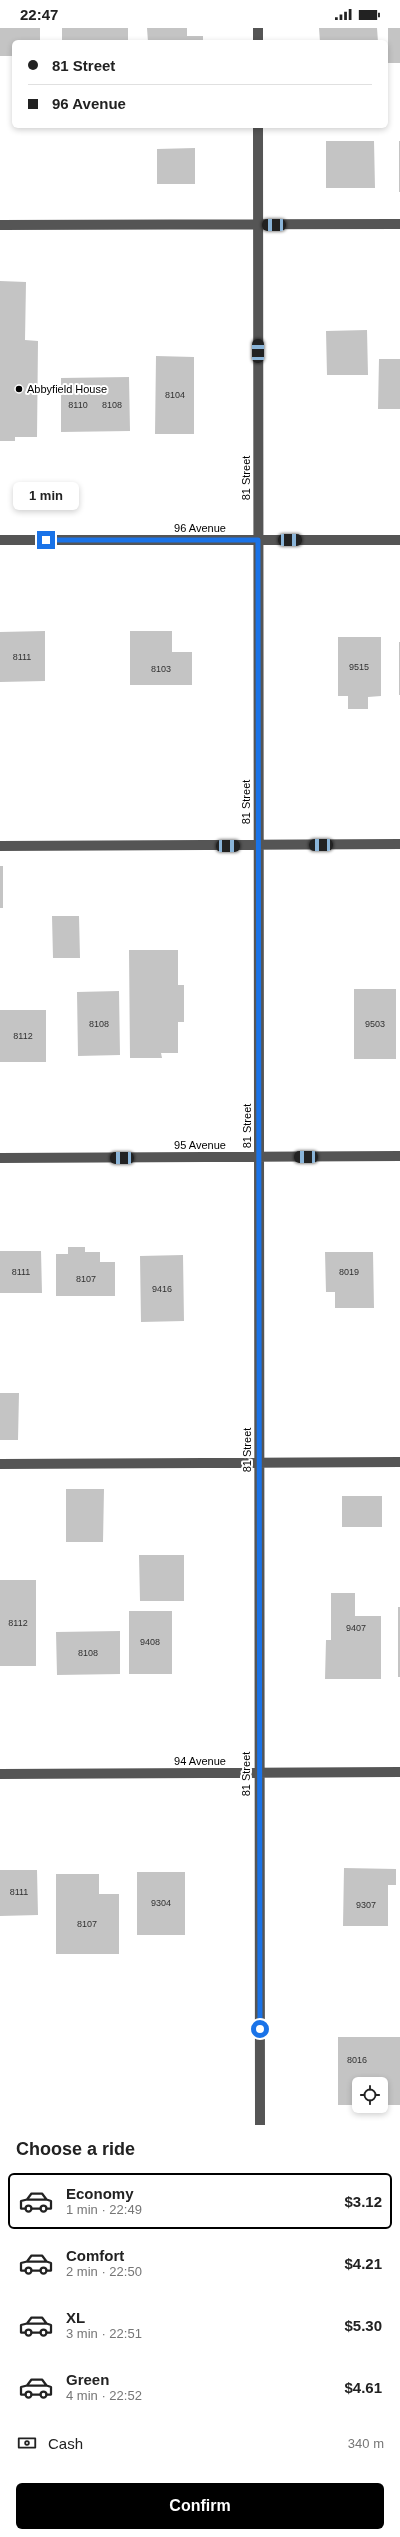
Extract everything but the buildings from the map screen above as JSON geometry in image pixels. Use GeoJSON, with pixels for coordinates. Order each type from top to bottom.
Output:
{"type":"FeatureCollection","features":[{"type":"Feature","properties":{"kind":"street"},"geometry":{"type":"LineString","coordinates":[[258,28],[258,40]]}},
{"type":"Feature","properties":{"kind":"street","name":"81 Street"},"geometry":{"type":"LineString","coordinates":[[258,128],[260,1464],[258,1773],[260,2125]]}},
{"type":"Feature","properties":{"kind":"street"},"geometry":{"type":"LineString","coordinates":[[0,225],[400,224]]}},
{"type":"Feature","properties":{"kind":"street","name":"96 Avenue"},"geometry":{"type":"LineString","coordinates":[[0,540],[400,540]]}},
{"type":"Feature","properties":{"kind":"street"},"geometry":{"type":"LineString","coordinates":[[0,846],[258,846],[400,844]]}},
{"type":"Feature","properties":{"kind":"street","name":"95 Avenue"},"geometry":{"type":"LineString","coordinates":[[0,1158],[400,1156]]}},
{"type":"Feature","properties":{"kind":"street"},"geometry":{"type":"LineString","coordinates":[[0,1464],[260,1464],[400,1462]]}},
{"type":"Feature","properties":{"kind":"street","name":"94 Avenue"},"geometry":{"type":"LineString","coordinates":[[0,1774],[400,1772]]}},
{"type":"Feature","properties":{"kind":"place","name":"Abbyfield House"},"geometry":{"type":"Point","coordinates":[19,389]}},
{"type":"Feature","properties":{"kind":"route"},"geometry":{"type":"LineString","coordinates":[[46,540],[258,540],[260,1464],[258,1789],[260,2029]]}}]}
